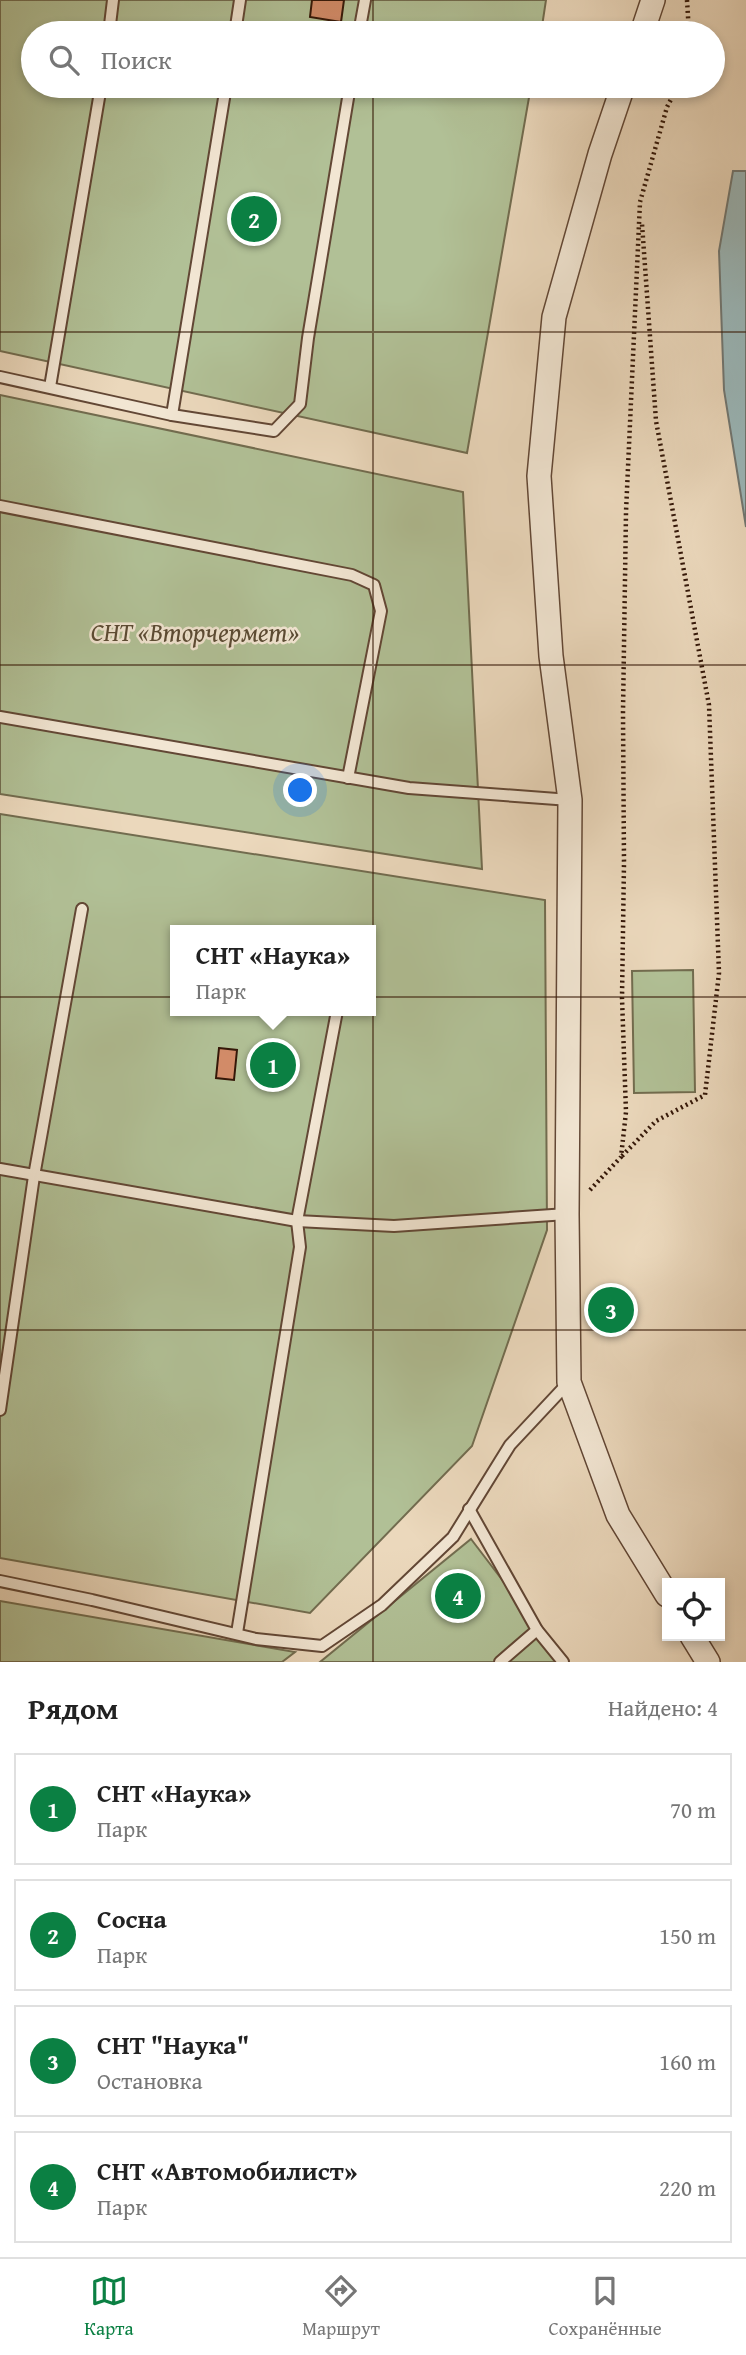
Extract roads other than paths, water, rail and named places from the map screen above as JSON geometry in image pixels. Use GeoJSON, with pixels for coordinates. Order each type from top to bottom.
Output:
{"type":"FeatureCollection","features":[{"type":"Feature","properties":{"kind":"street"},"geometry":{"type":"LineString","coordinates":[[646,21],[653,0]]}},
{"type":"Feature","properties":{"kind":"street"},"geometry":{"type":"LineString","coordinates":[[620,98],[600,153],[554,317],[540,476],[551,656],[570,800],[567,1214],[569,1382],[618,1515],[662,1587]]}},
{"type":"Feature","properties":{"kind":"street"},"geometry":{"type":"LineString","coordinates":[[695,1641],[708,1662]]}},
{"type":"Feature","properties":{"kind":"lane"},"geometry":{"type":"LineString","coordinates":[[110,21],[113,0]]}},
{"type":"Feature","properties":{"kind":"lane"},"geometry":{"type":"LineString","coordinates":[[237,21],[240,0]]}},
{"type":"Feature","properties":{"kind":"lane"},"geometry":{"type":"LineString","coordinates":[[361,21],[365,0]]}},
{"type":"Feature","properties":{"kind":"lane"},"geometry":{"type":"LineString","coordinates":[[50,387],[98,98]]}},
{"type":"Feature","properties":{"kind":"lane"},"geometry":{"type":"LineString","coordinates":[[172,415],[224,98]]}},
{"type":"Feature","properties":{"kind":"lane"},"geometry":{"type":"LineString","coordinates":[[0,377],[172,415],[274,431],[300,404],[308,338],[348,98]]}},
{"type":"Feature","properties":{"kind":"lane"},"geometry":{"type":"LineString","coordinates":[[0,506],[352,575],[374,585],[381,611],[348,778]]}},
{"type":"Feature","properties":{"kind":"lane"},"geometry":{"type":"LineString","coordinates":[[0,717],[409,788],[570,800]]}},
{"type":"Feature","properties":{"kind":"lane"},"geometry":{"type":"LineString","coordinates":[[0,1410],[34,1176],[82,909]]}},
{"type":"Feature","properties":{"kind":"lane"},"geometry":{"type":"LineString","coordinates":[[237,1633],[300,1247],[297,1221],[336,1016]]}},
{"type":"Feature","properties":{"kind":"lane"},"geometry":{"type":"LineString","coordinates":[[0,1169],[297,1221],[394,1226],[567,1214]]}},
{"type":"Feature","properties":{"kind":"lane"},"geometry":{"type":"LineString","coordinates":[[0,1581],[256,1639],[322,1646],[382,1605],[453,1537],[510,1445],[569,1382]]}},
{"type":"Feature","properties":{"kind":"lane"},"geometry":{"type":"LineString","coordinates":[[469,1509],[537,1630],[563,1662]]}},
{"type":"Feature","properties":{"kind":"lane"},"geometry":{"type":"LineString","coordinates":[[500,1662],[537,1630]]}},
{"type":"Feature","properties":{"kind":"water"},"geometry":{"type":"Polygon","coordinates":[[[733,171],[746,171],[746,527],[724,390],[719,251],[733,171]]]}},
{"type":"Feature","properties":{"kind":"place","name":"Сосна"},"geometry":{"type":"Point","coordinates":[254,219]}},
{"type":"Feature","properties":{"kind":"place","name":"СНТ «Наука»"},"geometry":{"type":"Point","coordinates":[273,1065]}},
{"type":"Feature","properties":{"kind":"place","name":"СНТ \"Наука\""},"geometry":{"type":"Point","coordinates":[611,1310]}},
{"type":"Feature","properties":{"kind":"place","name":"СНТ «Автомобилист»"},"geometry":{"type":"Point","coordinates":[458,1596]}},
{"type":"Feature","properties":{"kind":"park label","name":"СНТ «Вторчермет»"},"geometry":{"type":"Point","coordinates":[195,631]}}]}
